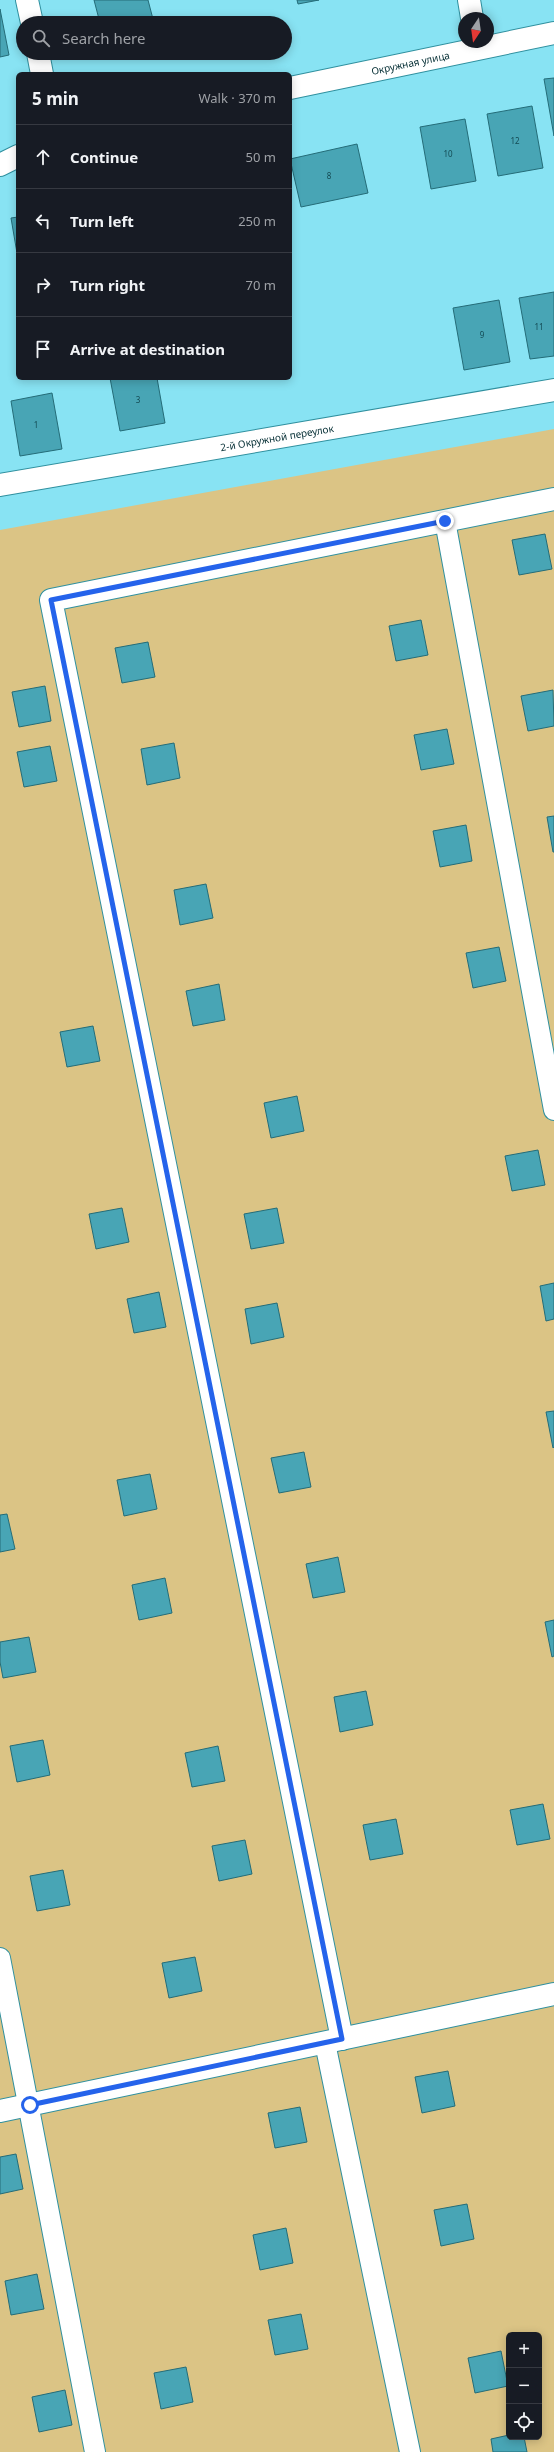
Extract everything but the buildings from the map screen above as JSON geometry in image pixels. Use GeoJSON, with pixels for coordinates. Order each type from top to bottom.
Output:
{"type":"FeatureCollection","features":[{"type":"Feature","properties":{"kind":"street"},"geometry":{"type":"LineString","coordinates":[[27,0],[30,16]]}},
{"type":"Feature","properties":{"kind":"street"},"geometry":{"type":"LineString","coordinates":[[469,0],[471,12]]}},
{"type":"Feature","properties":{"kind":"street","name":"Окружная улица"},"geometry":{"type":"LineString","coordinates":[[494,42],[554,33]]}},
{"type":"Feature","properties":{"kind":"street","name":"Окружная улица"},"geometry":{"type":"LineString","coordinates":[[292,88],[463,48]]}},
{"type":"Feature","properties":{"kind":"street"},"geometry":{"type":"LineString","coordinates":[[39,60],[42,72]]}},
{"type":"Feature","properties":{"kind":"street"},"geometry":{"type":"LineString","coordinates":[[0,165],[16,157]]}},
{"type":"Feature","properties":{"kind":"street","name":"2-й Окружной переулок"},"geometry":{"type":"LineString","coordinates":[[0,485],[554,390]]}},
{"type":"Feature","properties":{"kind":"street"},"geometry":{"type":"LineString","coordinates":[[333,2041],[51,600],[554,499]]}},
{"type":"Feature","properties":{"kind":"street"},"geometry":{"type":"LineString","coordinates":[[0,2111],[554,1994]]}},
{"type":"Feature","properties":{"kind":"lane"},"geometry":{"type":"LineString","coordinates":[[445,521],[554,1110]]}},
{"type":"Feature","properties":{"kind":"lane"},"geometry":{"type":"LineString","coordinates":[[0,1958],[30,2105],[94,2452]]}},
{"type":"Feature","properties":{"kind":"lane"},"geometry":{"type":"LineString","coordinates":[[333,2041],[410,2452]]}},
{"type":"Feature","properties":{"kind":"shaded area"},"geometry":{"type":"Polygon","coordinates":[[[554,429],[554,2452],[0,2452],[0,530],[554,429]]]}},
{"type":"Feature","properties":{"kind":"route"},"geometry":{"type":"LineString","coordinates":[[30,2105],[342,2039],[51,600],[445,521]]}}]}
